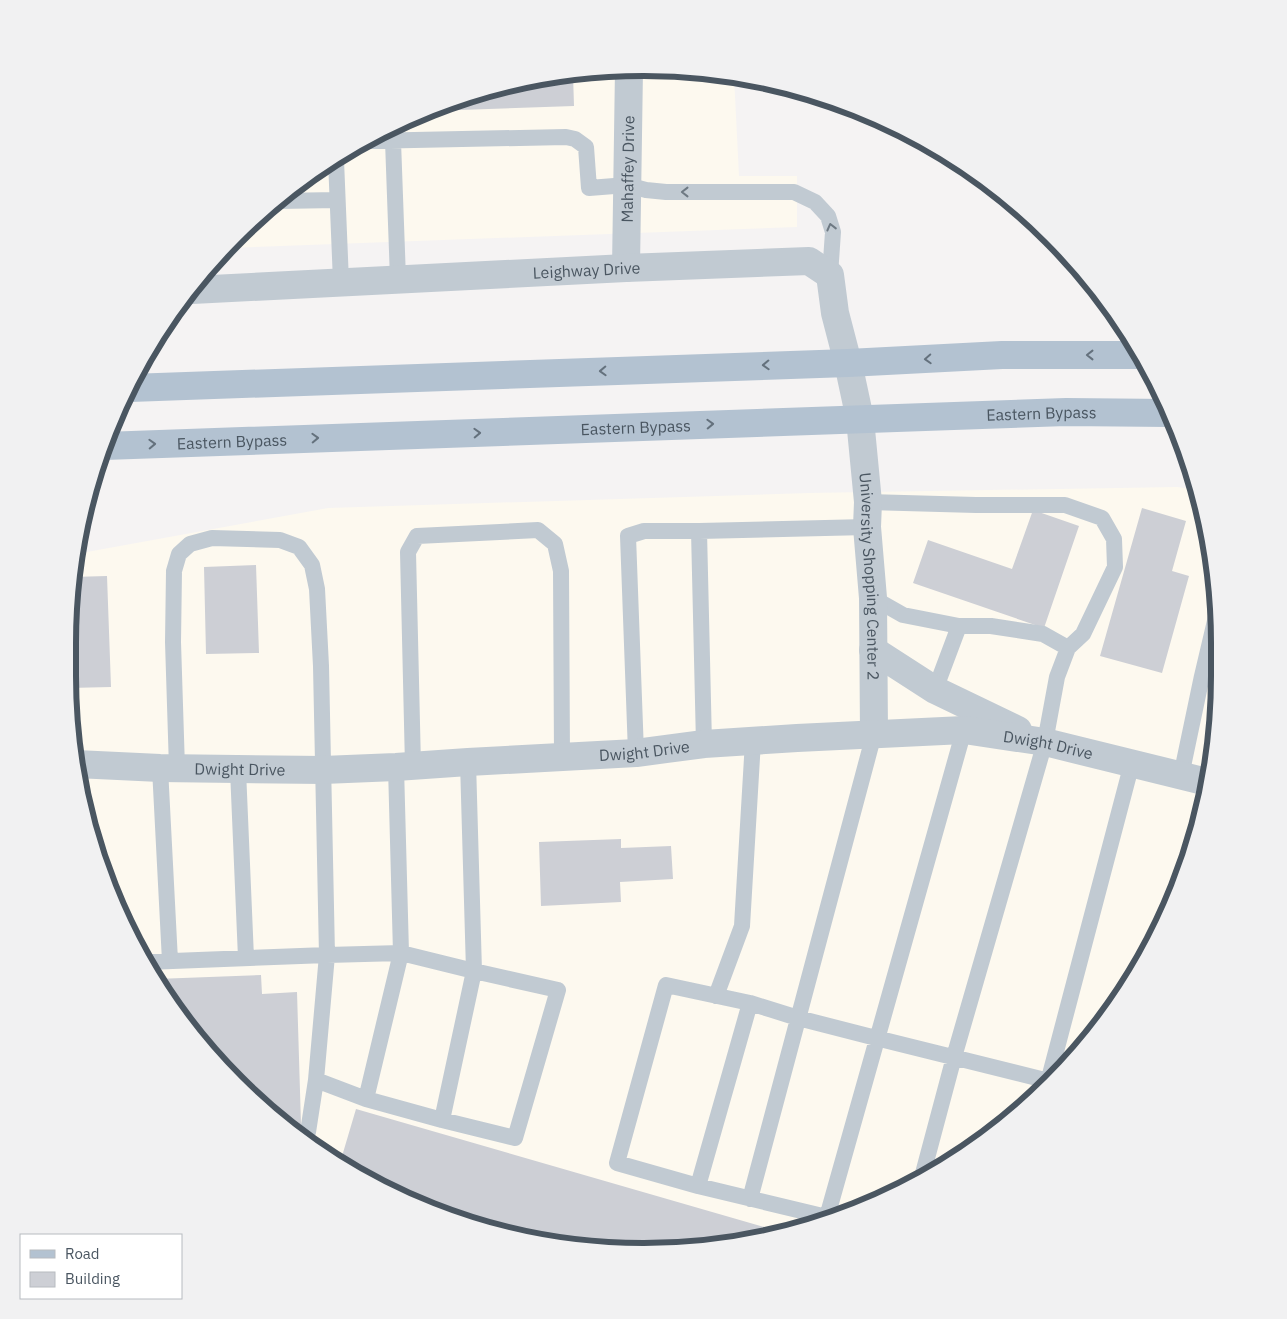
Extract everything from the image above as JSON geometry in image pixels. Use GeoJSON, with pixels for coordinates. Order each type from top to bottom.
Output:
{"type":"FeatureCollection","features":[{"type":"Feature","properties":{"kind":"main road"},"geometry":{"type":"LineString","coordinates":[[138,388],[1002,355],[1132,355]]}},
{"type":"Feature","properties":{"kind":"main road","name":"Eastern Bypass"},"geometry":{"type":"LineString","coordinates":[[112,446],[1066,412],[1162,413]]}},
{"type":"Feature","properties":{"kind":"street","name":"Mahaffey Drive"},"geometry":{"type":"LineString","coordinates":[[626,268],[629,76]]}},
{"type":"Feature","properties":{"kind":"street","name":"Leighway Drive"},"geometry":{"type":"LineString","coordinates":[[200,290],[626,268],[808,261],[830,275]]}},
{"type":"Feature","properties":{"kind":"street"},"geometry":{"type":"LineString","coordinates":[[830,275],[835,313],[860,419]]}},
{"type":"Feature","properties":{"kind":"street","name":"University Shopping Center 2"},"geometry":{"type":"LineString","coordinates":[[860,419],[873,598],[874,734]]}},
{"type":"Feature","properties":{"kind":"street"},"geometry":{"type":"LineString","coordinates":[[873,650],[935,690],[1045,742]]}},
{"type":"Feature","properties":{"kind":"street","name":"Dwight Drive"},"geometry":{"type":"LineString","coordinates":[[83,764],[238,770],[323,770],[404,767],[636,753],[704,744],[964,730],[1045,742],[1201,781]]}},
{"type":"Feature","properties":{"kind":"lane"},"geometry":{"type":"LineString","coordinates":[[381,141],[575,138],[586,147],[589,188],[626,185],[666,192],[794,192],[815,202],[828,216],[834,232],[830,275]]}},
{"type":"Feature","properties":{"kind":"lane"},"geometry":{"type":"LineString","coordinates":[[393,141],[398,279]]}},
{"type":"Feature","properties":{"kind":"lane"},"geometry":{"type":"LineString","coordinates":[[336,167],[341,282]]}},
{"type":"Feature","properties":{"kind":"lane"},"geometry":{"type":"LineString","coordinates":[[289,201],[337,200]]}},
{"type":"Feature","properties":{"kind":"lane"},"geometry":{"type":"LineString","coordinates":[[636,753],[628,536],[644,531],[699,531],[976,505],[1065,505],[1102,518],[1114,539],[1114,566],[1083,634],[1068,648],[1057,677],[1045,742],[954,1057],[924,1168]]}},
{"type":"Feature","properties":{"kind":"lane"},"geometry":{"type":"LineString","coordinates":[[366,1099],[401,953],[408,552],[418,536],[538,530],[555,544],[561,572],[562,758]]}},
{"type":"Feature","properties":{"kind":"lane"},"geometry":{"type":"LineString","coordinates":[[699,531],[704,744]]}},
{"type":"Feature","properties":{"kind":"lane"},"geometry":{"type":"LineString","coordinates":[[170,961],[168,768],[174,571],[179,554],[190,544],[212,538],[280,540],[299,547],[312,565],[317,589],[327,955],[316,1080],[307,1133]]}},
{"type":"Feature","properties":{"kind":"lane"},"geometry":{"type":"LineString","coordinates":[[873,598],[903,615],[959,626],[991,626],[1043,634],[1068,648]]}},
{"type":"Feature","properties":{"kind":"lane"},"geometry":{"type":"LineString","coordinates":[[935,690],[959,626]]}},
{"type":"Feature","properties":{"kind":"lane"},"geometry":{"type":"LineString","coordinates":[[1181,776],[1211,638]]}},
{"type":"Feature","properties":{"kind":"lane"},"geometry":{"type":"LineString","coordinates":[[830,1211],[876,1038],[964,730]]}},
{"type":"Feature","properties":{"kind":"lane"},"geometry":{"type":"LineString","coordinates":[[750,1199],[874,734]]}},
{"type":"Feature","properties":{"kind":"lane"},"geometry":{"type":"LineString","coordinates":[[716,996],[742,926],[753,741]]}},
{"type":"Feature","properties":{"kind":"lane"},"geometry":{"type":"LineString","coordinates":[[442,1120],[474,971],[468,762]]}},
{"type":"Feature","properties":{"kind":"lane"},"geometry":{"type":"LineString","coordinates":[[1051,1071],[1132,763]]}},
{"type":"Feature","properties":{"kind":"lane"},"geometry":{"type":"LineString","coordinates":[[238,770],[246,958]]}},
{"type":"Feature","properties":{"kind":"lane"},"geometry":{"type":"LineString","coordinates":[[154,962],[401,953],[558,990],[515,1138],[366,1099],[316,1080]]}},
{"type":"Feature","properties":{"kind":"lane"},"geometry":{"type":"LineString","coordinates":[[819,1215],[698,1186],[617,1163],[666,985],[750,1003],[798,1018],[1042,1080]]}},
{"type":"Feature","properties":{"kind":"lane"},"geometry":{"type":"LineString","coordinates":[[698,1186],[750,1003]]}},
{"type":"Feature","properties":{"kind":"shaded area"},"geometry":{"type":"Polygon","coordinates":[[[606,77],[681,77],[734,84],[739,176],[797,176],[797,227],[237,248],[269,217],[328,172],[360,152],[426,119],[461,106],[533,87],[606,77]]]}},
{"type":"Feature","properties":{"kind":"shaded area"},"geometry":{"type":"Polygon","coordinates":[[[1177,487],[1189,489],[1200,533],[1210,606],[1210,713],[1200,786],[1181,858],[1168,893],[1135,959],[1094,1021],[1045,1077],[989,1126],[959,1147],[927,1167],[861,1200],[826,1213],[754,1232],[681,1242],[644,1243],[606,1242],[533,1232],[461,1213],[426,1200],[360,1167],[328,1147],[298,1126],[242,1077],[193,1021],[152,959],[119,893],[106,858],[87,786],[77,713],[77,606],[84,553],[328,508],[809,493],[1177,487]]]}},
{"type":"Feature","properties":{"kind":"building"},"geometry":{"type":"Polygon","coordinates":[[[573,81],[574,106],[449,110],[533,87],[573,81]]]}},
{"type":"Feature","properties":{"kind":"building"},"geometry":{"type":"Polygon","coordinates":[[[1142,508],[1186,521],[1172,571],[1189,576],[1162,673],[1100,656],[1142,508]]]}},
{"type":"Feature","properties":{"kind":"building"},"geometry":{"type":"Polygon","coordinates":[[[1033,510],[1079,526],[1044,628],[913,583],[928,540],[1012,569],[1033,510]]]}},
{"type":"Feature","properties":{"kind":"building"},"geometry":{"type":"Polygon","coordinates":[[[256,565],[259,653],[206,654],[204,567],[256,565]]]}},
{"type":"Feature","properties":{"kind":"building"},"geometry":{"type":"Polygon","coordinates":[[[107,576],[111,687],[76,688],[77,606],[80,577],[107,576]]]}},
{"type":"Feature","properties":{"kind":"building"},"geometry":{"type":"Polygon","coordinates":[[[621,839],[621,848],[671,846],[673,879],[620,882],[621,902],[541,906],[539,842],[621,839]]]}},
{"type":"Feature","properties":{"kind":"building"},"geometry":{"type":"Polygon","coordinates":[[[261,975],[262,994],[297,992],[301,1124],[296,1124],[242,1077],[193,1021],[164,979],[261,975]]]}},
{"type":"Feature","properties":{"kind":"building"},"geometry":{"type":"Polygon","coordinates":[[[356,1109],[769,1228],[718,1238],[644,1243],[606,1242],[533,1232],[461,1213],[426,1200],[360,1167],[342,1156],[356,1109]]]}}]}
